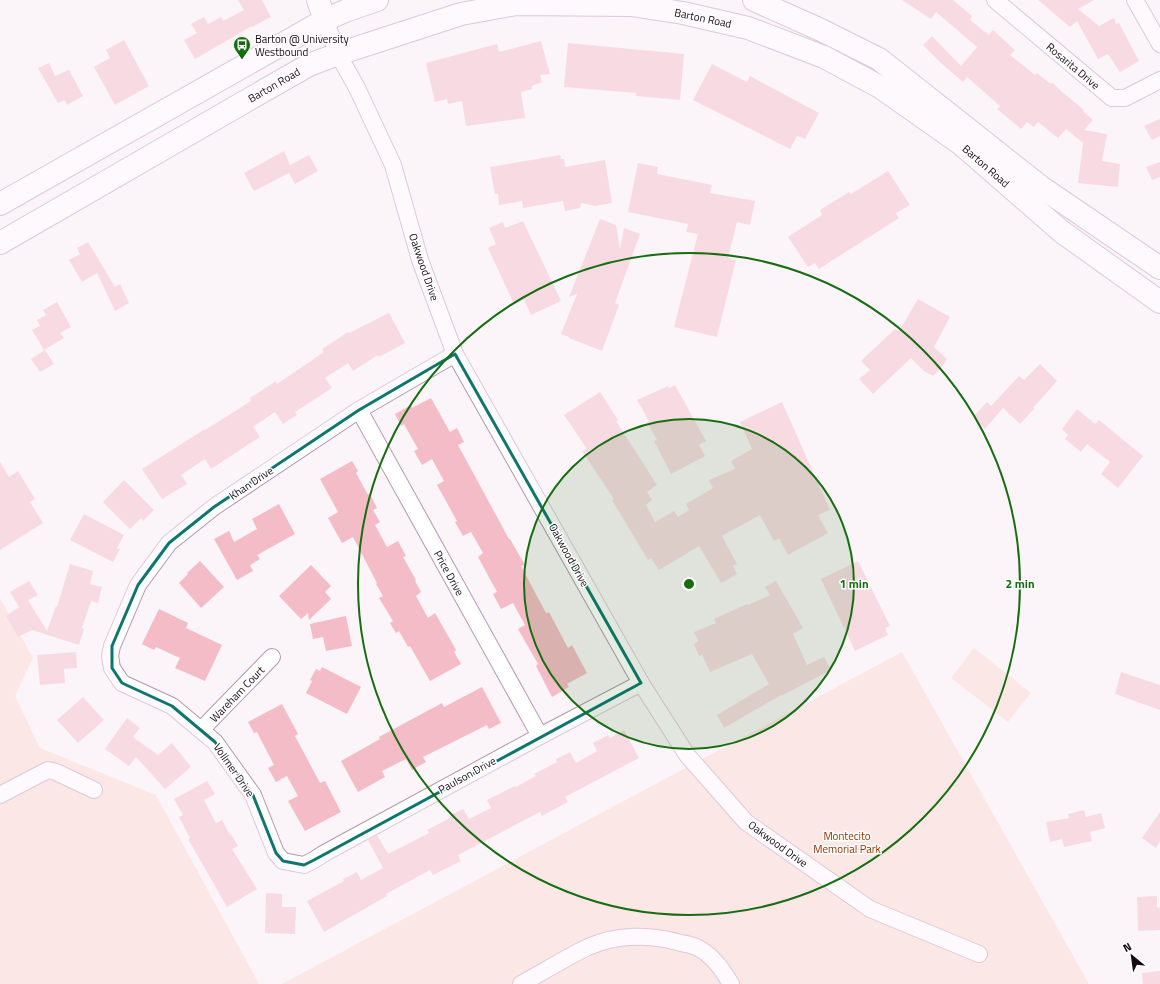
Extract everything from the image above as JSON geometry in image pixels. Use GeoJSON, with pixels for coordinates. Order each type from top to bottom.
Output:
{"type":"FeatureCollection","features":[{"type":"Feature","properties":{"kind":"main road"},"geometry":{"type":"LineString","coordinates":[[0,204],[321,10],[345,11],[377,0]]}},
{"type":"Feature","properties":{"kind":"main road","name":"Barton Road"},"geometry":{"type":"LineString","coordinates":[[754,0],[821,30],[879,59],[1040,187],[1160,268]]}},
{"type":"Feature","properties":{"kind":"main road","name":"Barton Road"},"geometry":{"type":"LineString","coordinates":[[0,243],[272,86],[310,65],[338,54],[461,14],[516,4],[631,5],[683,13],[748,28],[824,57],[880,88],[961,144],[1062,232],[1160,302]]}},
{"type":"Feature","properties":{"kind":"street","name":"Rosarita Drive"},"geometry":{"type":"LineString","coordinates":[[995,0],[1112,98],[1125,98],[1160,80]]}},
{"type":"Feature","properties":{"kind":"street"},"geometry":{"type":"LineString","coordinates":[[1135,0],[1160,44]]}},
{"type":"Feature","properties":{"kind":"street","name":"Oakwood Drive"},"geometry":{"type":"LineString","coordinates":[[321,10],[338,54],[357,88],[393,165],[420,260],[455,354],[641,683],[688,756],[746,822],[870,909],[979,954]]}},
{"type":"Feature","properties":{"kind":"street","name":"Khan Drive"},"geometry":{"type":"LineString","coordinates":[[112,668],[110,656],[112,646],[138,585],[169,543],[214,507],[359,410],[455,354]]}},
{"type":"Feature","properties":{"kind":"street","name":"Price Drive"},"geometry":{"type":"LineString","coordinates":[[359,410],[540,736]]}},
{"type":"Feature","properties":{"kind":"street","name":"Wareham Court"},"geometry":{"type":"LineString","coordinates":[[201,730],[272,657]]}},
{"type":"Feature","properties":{"kind":"street","name":"Vollmer Drive"},"geometry":{"type":"LineString","coordinates":[[112,668],[122,683],[172,706],[215,742],[253,795],[276,853],[283,861],[294,864]]}},
{"type":"Feature","properties":{"kind":"street","name":"Paulson Drive"},"geometry":{"type":"LineString","coordinates":[[294,864],[304,864],[314,860],[540,736],[641,683]]}},
{"type":"Feature","properties":{"kind":"street"},"geometry":{"type":"LineString","coordinates":[[0,794],[48,770],[56,772],[94,790]]}},
{"type":"Feature","properties":{"kind":"street"},"geometry":{"type":"LineString","coordinates":[[521,984],[589,947],[627,937],[650,936],[696,947],[712,958],[723,971],[731,984]]}},
{"type":"Feature","properties":{"kind":"highlighted area"},"geometry":{"type":"Polygon","coordinates":[[[455,354],[641,683],[304,865],[283,861],[276,853],[253,795],[215,742],[172,706],[122,683],[112,668],[112,646],[138,585],[169,543],[214,507],[359,410],[455,354]]]}},
{"type":"Feature","properties":{"kind":"green space"},"geometry":{"type":"Polygon","coordinates":[[[0,598],[33,658],[15,696],[40,748],[156,795],[259,984],[0,984],[0,598]]]}},
{"type":"Feature","properties":{"kind":"green space"},"geometry":{"type":"Polygon","coordinates":[[[974,648],[1031,693],[1008,722],[951,678],[974,648]]]}},
{"type":"Feature","properties":{"kind":"green space","name":"Montecito Memorial Park"},"geometry":{"type":"Polygon","coordinates":[[[902,652],[1089,984],[282,984],[902,652]]]}},
{"type":"Feature","properties":{"kind":"building"},"geometry":{"type":"Polygon","coordinates":[[[238,0],[262,0],[271,17],[252,26],[195,59],[184,40],[197,33],[191,24],[204,17],[208,24],[221,17],[223,21],[244,10],[238,0]]]}},
{"type":"Feature","properties":{"kind":"building"},"geometry":{"type":"Polygon","coordinates":[[[902,0],[953,0],[972,16],[970,20],[989,35],[993,30],[1015,50],[1010,55],[1035,75],[1037,73],[1051,84],[1052,82],[1084,110],[1083,111],[1093,120],[1084,130],[1107,134],[1102,161],[1120,164],[1118,187],[1078,183],[1083,143],[1066,129],[1058,138],[1038,122],[1034,127],[1027,122],[1021,129],[997,109],[1000,106],[967,77],[963,82],[923,45],[932,36],[961,66],[977,47],[936,12],[931,19],[902,0]]]}},
{"type":"Feature","properties":{"kind":"building"},"geometry":{"type":"Polygon","coordinates":[[[1038,0],[1094,0],[1078,9],[1099,26],[1114,18],[1116,24],[1119,23],[1139,61],[1120,72],[1108,54],[1098,59],[1077,21],[1070,27],[1038,0]]]}},
{"type":"Feature","properties":{"kind":"building"},"geometry":{"type":"Polygon","coordinates":[[[124,40],[149,86],[115,105],[94,67],[110,58],[106,50],[124,40]]]}},
{"type":"Feature","properties":{"kind":"building"},"geometry":{"type":"Polygon","coordinates":[[[541,41],[550,74],[540,75],[542,82],[532,86],[532,89],[521,92],[525,118],[466,126],[462,101],[448,104],[447,99],[435,102],[426,63],[497,44],[499,52],[541,41]]]}},
{"type":"Feature","properties":{"kind":"building"},"geometry":{"type":"Polygon","coordinates":[[[568,43],[684,54],[680,100],[636,96],[636,93],[564,87],[568,43]]]}},
{"type":"Feature","properties":{"kind":"building"},"geometry":{"type":"Polygon","coordinates":[[[49,63],[55,76],[69,70],[83,96],[67,105],[65,100],[58,103],[38,68],[49,63]]]}},
{"type":"Feature","properties":{"kind":"building"},"geometry":{"type":"Polygon","coordinates":[[[712,64],[747,82],[750,76],[819,113],[805,139],[797,136],[790,149],[693,100],[712,64]]]}},
{"type":"Feature","properties":{"kind":"building"},"geometry":{"type":"Polygon","coordinates":[[[1160,119],[1160,136],[1152,140],[1144,126],[1160,119]]]}},
{"type":"Feature","properties":{"kind":"building"},"geometry":{"type":"Polygon","coordinates":[[[284,151],[290,165],[309,155],[318,171],[295,184],[289,173],[254,191],[244,173],[284,151]]]}},
{"type":"Feature","properties":{"kind":"building"},"geometry":{"type":"Polygon","coordinates":[[[560,155],[561,159],[564,159],[565,167],[605,160],[612,203],[595,206],[581,203],[580,208],[565,211],[563,201],[523,208],[522,201],[499,205],[498,194],[495,194],[490,167],[560,155]]]}},
{"type":"Feature","properties":{"kind":"building"},"geometry":{"type":"Polygon","coordinates":[[[1160,162],[1160,177],[1152,180],[1146,167],[1160,162]]]}},
{"type":"Feature","properties":{"kind":"building"},"geometry":{"type":"Polygon","coordinates":[[[638,163],[658,167],[657,174],[712,185],[710,193],[755,201],[750,225],[737,222],[728,258],[736,260],[717,337],[674,327],[698,234],[686,232],[688,224],[628,212],[638,163]]]}},
{"type":"Feature","properties":{"kind":"building"},"geometry":{"type":"Polygon","coordinates":[[[888,171],[910,205],[896,213],[899,218],[819,269],[815,263],[808,267],[788,237],[822,215],[820,210],[849,192],[851,194],[888,171]]]}},
{"type":"Feature","properties":{"kind":"building"},"geometry":{"type":"Polygon","coordinates":[[[600,219],[616,225],[620,249],[624,228],[640,234],[615,303],[619,305],[602,351],[561,334],[577,294],[569,297],[600,219]]]}},
{"type":"Feature","properties":{"kind":"building"},"geometry":{"type":"Polygon","coordinates":[[[523,221],[561,301],[531,315],[524,300],[514,304],[488,248],[496,244],[489,228],[503,222],[505,228],[523,221]]]}},
{"type":"Feature","properties":{"kind":"building"},"geometry":{"type":"Polygon","coordinates":[[[88,242],[115,287],[120,284],[129,303],[115,311],[97,273],[82,282],[69,260],[80,254],[77,248],[88,242]]]}},
{"type":"Feature","properties":{"kind":"building"},"geometry":{"type":"Polygon","coordinates":[[[918,299],[950,317],[934,347],[947,359],[933,376],[924,371],[911,358],[873,394],[859,379],[870,370],[861,361],[895,329],[899,331],[918,299]]]}},
{"type":"Feature","properties":{"kind":"building"},"geometry":{"type":"Polygon","coordinates":[[[57,302],[71,327],[60,333],[64,338],[44,350],[32,330],[40,326],[37,320],[46,315],[43,310],[57,302]]]}},
{"type":"Feature","properties":{"kind":"building"},"geometry":{"type":"Polygon","coordinates":[[[389,313],[405,343],[379,357],[378,355],[353,371],[348,363],[325,378],[332,388],[295,412],[297,415],[283,424],[275,412],[253,427],[260,437],[211,469],[205,459],[181,475],[187,484],[162,499],[142,469],[251,401],[250,398],[276,381],[277,384],[324,352],[322,349],[348,332],[349,333],[389,313]]]}},
{"type":"Feature","properties":{"kind":"building"},"geometry":{"type":"Polygon","coordinates":[[[45,350],[54,364],[40,372],[31,359],[45,350]]]}},
{"type":"Feature","properties":{"kind":"building"},"geometry":{"type":"Polygon","coordinates":[[[1040,364],[1057,381],[1020,424],[1003,408],[985,429],[973,417],[987,402],[991,406],[1019,376],[1024,380],[1040,364]]]}},
{"type":"Feature","properties":{"kind":"building"},"geometry":{"type":"Polygon","coordinates":[[[675,385],[706,441],[699,445],[705,456],[671,474],[654,441],[657,440],[647,422],[649,421],[637,400],[668,386],[669,388],[675,385]]]}},
{"type":"Feature","properties":{"kind":"building"},"geometry":{"type":"Polygon","coordinates":[[[600,392],[618,420],[616,421],[657,485],[647,492],[652,500],[646,505],[655,522],[674,511],[678,517],[689,510],[686,504],[713,488],[709,480],[735,469],[731,461],[752,449],[740,422],[782,402],[830,510],[818,515],[828,533],[788,555],[779,538],[774,541],[760,515],[722,536],[737,564],[733,566],[737,574],[721,583],[699,546],[659,570],[651,558],[648,560],[612,500],[614,499],[582,451],[587,449],[564,415],[600,392]]]}},
{"type":"Feature","properties":{"kind":"building"},"geometry":{"type":"Polygon","coordinates":[[[431,398],[450,432],[457,428],[464,442],[458,445],[509,539],[525,565],[521,566],[546,613],[549,612],[568,648],[572,645],[587,673],[567,684],[569,687],[552,697],[536,666],[538,664],[518,629],[525,625],[513,603],[501,609],[493,594],[497,592],[478,557],[483,553],[471,532],[463,536],[455,522],[457,521],[437,485],[444,481],[432,459],[422,465],[414,451],[418,449],[404,424],[401,426],[395,414],[411,405],[412,408],[431,398]]]}},
{"type":"Feature","properties":{"kind":"building"},"geometry":{"type":"Polygon","coordinates":[[[1077,409],[1095,424],[1099,420],[1143,456],[1118,488],[1101,474],[1110,462],[1087,444],[1081,452],[1065,439],[1068,435],[1062,429],[1077,409]]]}},
{"type":"Feature","properties":{"kind":"building"},"geometry":{"type":"Polygon","coordinates":[[[352,461],[358,471],[356,473],[368,495],[370,494],[377,508],[373,510],[380,522],[375,525],[387,547],[398,541],[406,556],[403,557],[421,592],[416,596],[428,618],[435,613],[456,650],[454,652],[461,664],[430,681],[410,646],[408,647],[399,631],[396,633],[390,623],[393,621],[379,598],[383,596],[353,537],[342,543],[328,518],[338,512],[320,479],[352,461]]]}},
{"type":"Feature","properties":{"kind":"building"},"geometry":{"type":"Polygon","coordinates":[[[0,462],[9,477],[18,471],[35,499],[30,502],[43,523],[0,550],[0,462]]]}},
{"type":"Feature","properties":{"kind":"building"},"geometry":{"type":"Polygon","coordinates":[[[124,480],[154,510],[143,521],[141,518],[130,529],[103,502],[124,480]]]}},
{"type":"Feature","properties":{"kind":"building"},"geometry":{"type":"Polygon","coordinates":[[[279,504],[295,534],[257,555],[260,559],[250,565],[253,571],[237,580],[214,539],[229,531],[234,542],[257,529],[252,519],[279,504]]]}},
{"type":"Feature","properties":{"kind":"building"},"geometry":{"type":"Polygon","coordinates":[[[84,514],[124,535],[117,548],[120,549],[113,562],[70,540],[84,514]]]}},
{"type":"Feature","properties":{"kind":"building"},"geometry":{"type":"Polygon","coordinates":[[[200,561],[224,587],[201,608],[179,583],[200,561]]]}},
{"type":"Feature","properties":{"kind":"building"},"geometry":{"type":"Polygon","coordinates":[[[858,561],[890,626],[885,628],[888,635],[855,651],[821,579],[858,561]]]}},
{"type":"Feature","properties":{"kind":"building"},"geometry":{"type":"Polygon","coordinates":[[[70,564],[93,571],[90,584],[102,587],[98,603],[91,601],[82,628],[84,629],[79,645],[32,630],[18,637],[6,616],[19,607],[10,592],[29,581],[38,595],[28,600],[47,631],[56,606],[57,607],[70,564]]]}},
{"type":"Feature","properties":{"kind":"building"},"geometry":{"type":"Polygon","coordinates":[[[311,565],[331,586],[325,592],[331,599],[309,620],[308,613],[301,619],[279,596],[311,565]]]}},
{"type":"Feature","properties":{"kind":"building"},"geometry":{"type":"Polygon","coordinates":[[[776,581],[803,628],[793,634],[807,665],[824,657],[831,670],[781,695],[724,728],[717,715],[769,684],[752,654],[710,672],[702,654],[699,656],[694,644],[698,641],[694,632],[716,623],[714,619],[770,595],[765,587],[776,581]]]}},
{"type":"Feature","properties":{"kind":"building"},"geometry":{"type":"Polygon","coordinates":[[[159,609],[188,623],[186,628],[222,645],[205,681],[175,668],[180,658],[156,647],[154,650],[142,644],[159,609]]]}},
{"type":"Feature","properties":{"kind":"building"},"geometry":{"type":"Polygon","coordinates":[[[346,616],[352,646],[326,651],[323,637],[313,639],[310,624],[346,616]]]}},
{"type":"Feature","properties":{"kind":"building"},"geometry":{"type":"Polygon","coordinates":[[[76,652],[77,668],[64,669],[65,683],[40,685],[37,655],[76,652]]]}},
{"type":"Feature","properties":{"kind":"building"},"geometry":{"type":"Polygon","coordinates":[[[322,667],[361,687],[347,714],[306,693],[312,681],[310,680],[316,669],[320,671],[322,667]]]}},
{"type":"Feature","properties":{"kind":"building"},"geometry":{"type":"Polygon","coordinates":[[[1121,672],[1160,685],[1160,710],[1115,694],[1121,672]]]}},
{"type":"Feature","properties":{"kind":"building"},"geometry":{"type":"Polygon","coordinates":[[[482,687],[501,723],[489,729],[487,725],[423,757],[426,762],[412,770],[406,759],[382,771],[385,777],[358,792],[341,761],[380,739],[379,737],[442,703],[444,707],[482,687]]]}},
{"type":"Feature","properties":{"kind":"building"},"geometry":{"type":"Polygon","coordinates":[[[83,697],[104,720],[78,743],[57,720],[83,697]]]}},
{"type":"Feature","properties":{"kind":"building"},"geometry":{"type":"Polygon","coordinates":[[[282,704],[298,734],[295,736],[320,783],[325,781],[341,812],[305,831],[288,801],[298,796],[287,776],[276,782],[268,768],[274,765],[257,732],[254,733],[248,722],[282,704]]]}},
{"type":"Feature","properties":{"kind":"building"},"geometry":{"type":"Polygon","coordinates":[[[127,718],[140,728],[133,737],[158,755],[172,743],[191,767],[165,789],[136,757],[129,766],[105,749],[127,718]]]}},
{"type":"Feature","properties":{"kind":"building"},"geometry":{"type":"Polygon","coordinates":[[[624,730],[639,758],[565,797],[568,802],[542,816],[540,812],[458,855],[461,861],[433,875],[430,870],[386,894],[387,896],[324,932],[307,901],[344,881],[343,879],[357,872],[361,880],[383,868],[368,840],[377,835],[388,854],[429,833],[427,830],[450,818],[449,816],[463,809],[469,819],[491,808],[487,800],[536,776],[534,774],[557,762],[556,759],[570,752],[576,763],[597,751],[593,743],[608,735],[610,738],[624,730]]]}},
{"type":"Feature","properties":{"kind":"building"},"geometry":{"type":"Polygon","coordinates":[[[207,781],[215,794],[204,800],[216,823],[222,820],[230,835],[231,834],[238,846],[232,849],[257,889],[227,907],[188,839],[190,838],[179,817],[183,815],[174,799],[207,781]]]}},
{"type":"Feature","properties":{"kind":"building"},"geometry":{"type":"Polygon","coordinates":[[[1084,810],[1086,817],[1101,813],[1105,828],[1090,832],[1092,841],[1064,847],[1062,839],[1050,842],[1046,822],[1069,818],[1068,814],[1084,810]]]}},
{"type":"Feature","properties":{"kind":"building"},"geometry":{"type":"Polygon","coordinates":[[[1160,812],[1160,841],[1156,848],[1142,838],[1160,812]]]}},
{"type":"Feature","properties":{"kind":"building"},"geometry":{"type":"Polygon","coordinates":[[[266,893],[282,894],[282,907],[296,907],[295,934],[265,933],[266,893]]]}},
{"type":"Feature","properties":{"kind":"building"},"geometry":{"type":"Polygon","coordinates":[[[1157,896],[1157,907],[1160,908],[1160,930],[1138,931],[1137,897],[1157,896]]]}},
{"type":"Feature","properties":{"kind":"building"},"geometry":{"type":"Polygon","coordinates":[[[1160,971],[1160,984],[1143,984],[1142,973],[1160,971]]]}},
{"type":"Feature","properties":{"kind":"place","name":"Barton @ University Westbound"},"geometry":{"type":"Point","coordinates":[242,60]}}]}
